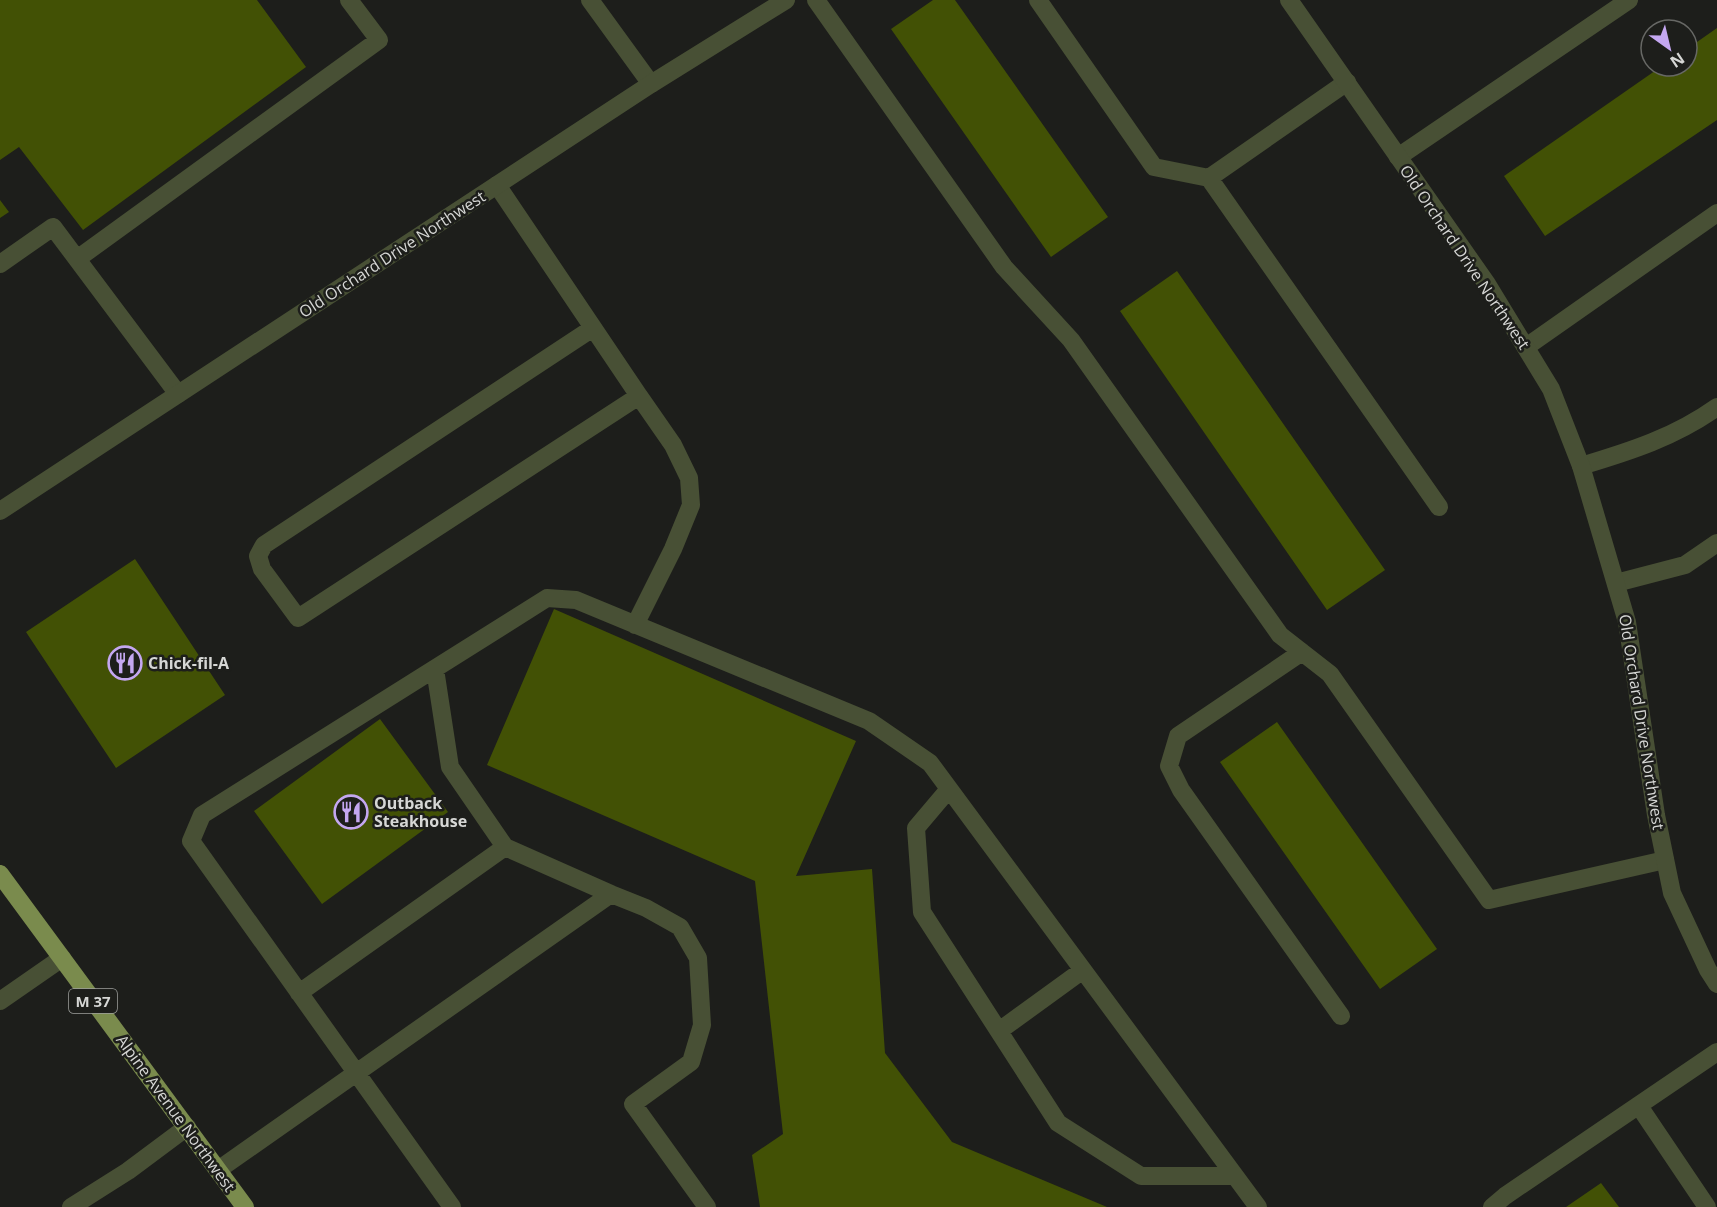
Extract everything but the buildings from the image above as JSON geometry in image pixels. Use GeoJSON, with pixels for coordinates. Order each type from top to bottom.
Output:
{"type":"FeatureCollection","features":[{"type":"Feature","properties":{"kind":"highway","name":"Alpine Avenue Northwest"},"geometry":{"type":"LineString","coordinates":[[0,874],[245,1207]]}},
{"type":"Feature","properties":{"kind":"street"},"geometry":{"type":"LineString","coordinates":[[77,259],[379,40],[349,0]]}},
{"type":"Feature","properties":{"kind":"street"},"geometry":{"type":"LineString","coordinates":[[590,0],[651,84]]}},
{"type":"Feature","properties":{"kind":"street","name":"Old Orchard Drive Northwest"},"geometry":{"type":"LineString","coordinates":[[0,511],[651,84],[786,0]]}},
{"type":"Feature","properties":{"kind":"street"},"geometry":{"type":"LineString","coordinates":[[816,0],[1004,267],[1071,340],[1280,635],[1330,674],[1490,900],[1665,860]]}},
{"type":"Feature","properties":{"kind":"street"},"geometry":{"type":"LineString","coordinates":[[1038,0],[1154,167],[1209,178],[1439,507]]}},
{"type":"Feature","properties":{"kind":"street","name":"Old Orchard Drive Northwest"},"geometry":{"type":"LineString","coordinates":[[1288,0],[1487,284],[1551,389],[1581,466],[1627,622],[1656,815],[1672,893],[1708,970],[1717,984]]}},
{"type":"Feature","properties":{"kind":"street"},"geometry":{"type":"LineString","coordinates":[[1398,157],[1629,0]]}},
{"type":"Feature","properties":{"kind":"street"},"geometry":{"type":"LineString","coordinates":[[1209,178],[1347,82]]}},
{"type":"Feature","properties":{"kind":"street"},"geometry":{"type":"LineString","coordinates":[[497,185],[673,445],[689,478],[691,505],[673,549],[635,625]]}},
{"type":"Feature","properties":{"kind":"street"},"geometry":{"type":"LineString","coordinates":[[1526,346],[1717,213]]}},
{"type":"Feature","properties":{"kind":"street"},"geometry":{"type":"LineString","coordinates":[[0,264],[53,227],[178,394]]}},
{"type":"Feature","properties":{"kind":"street"},"geometry":{"type":"LineString","coordinates":[[593,328],[264,545],[258,556],[262,569],[298,618],[639,396]]}},
{"type":"Feature","properties":{"kind":"street"},"geometry":{"type":"LineString","coordinates":[[1581,466],[1642,447],[1695,423],[1717,407]]}},
{"type":"Feature","properties":{"kind":"street"},"geometry":{"type":"LineString","coordinates":[[1616,583],[1685,565],[1717,543]]}},
{"type":"Feature","properties":{"kind":"street"},"geometry":{"type":"LineString","coordinates":[[452,1207],[191,841],[202,815],[547,598],[576,600],[869,721],[930,763],[1258,1207]]}},
{"type":"Feature","properties":{"kind":"street"},"geometry":{"type":"LineString","coordinates":[[1302,652],[1178,736],[1169,766],[1181,790],[1341,1016]]}},
{"type":"Feature","properties":{"kind":"street"},"geometry":{"type":"LineString","coordinates":[[435,669],[450,766],[505,847],[646,908],[680,927],[698,958],[702,1025],[691,1062],[633,1104],[707,1207]]}},
{"type":"Feature","properties":{"kind":"street"},"geometry":{"type":"LineString","coordinates":[[950,789],[916,828],[922,912],[1058,1123],[1141,1176],[1234,1176]]}},
{"type":"Feature","properties":{"kind":"street"},"geometry":{"type":"LineString","coordinates":[[299,993],[505,847]]}},
{"type":"Feature","properties":{"kind":"street"},"geometry":{"type":"LineString","coordinates":[[218,1170],[611,894]]}},
{"type":"Feature","properties":{"kind":"street"},"geometry":{"type":"LineString","coordinates":[[0,1001],[62,958]]}},
{"type":"Feature","properties":{"kind":"street"},"geometry":{"type":"LineString","coordinates":[[999,1031],[1083,970]]}},
{"type":"Feature","properties":{"kind":"street"},"geometry":{"type":"LineString","coordinates":[[1492,1207],[1717,1052]]}},
{"type":"Feature","properties":{"kind":"street"},"geometry":{"type":"LineString","coordinates":[[1640,1106],[1707,1207]]}},
{"type":"Feature","properties":{"kind":"street"},"geometry":{"type":"LineString","coordinates":[[70,1207],[128,1171],[187,1127]]}},
{"type":"Feature","properties":{"kind":"place","name":"Chick-fil-A"},"geometry":{"type":"Point","coordinates":[125,663]}},
{"type":"Feature","properties":{"kind":"place","name":"Outback Steakhouse"},"geometry":{"type":"Point","coordinates":[351,812]}}]}
